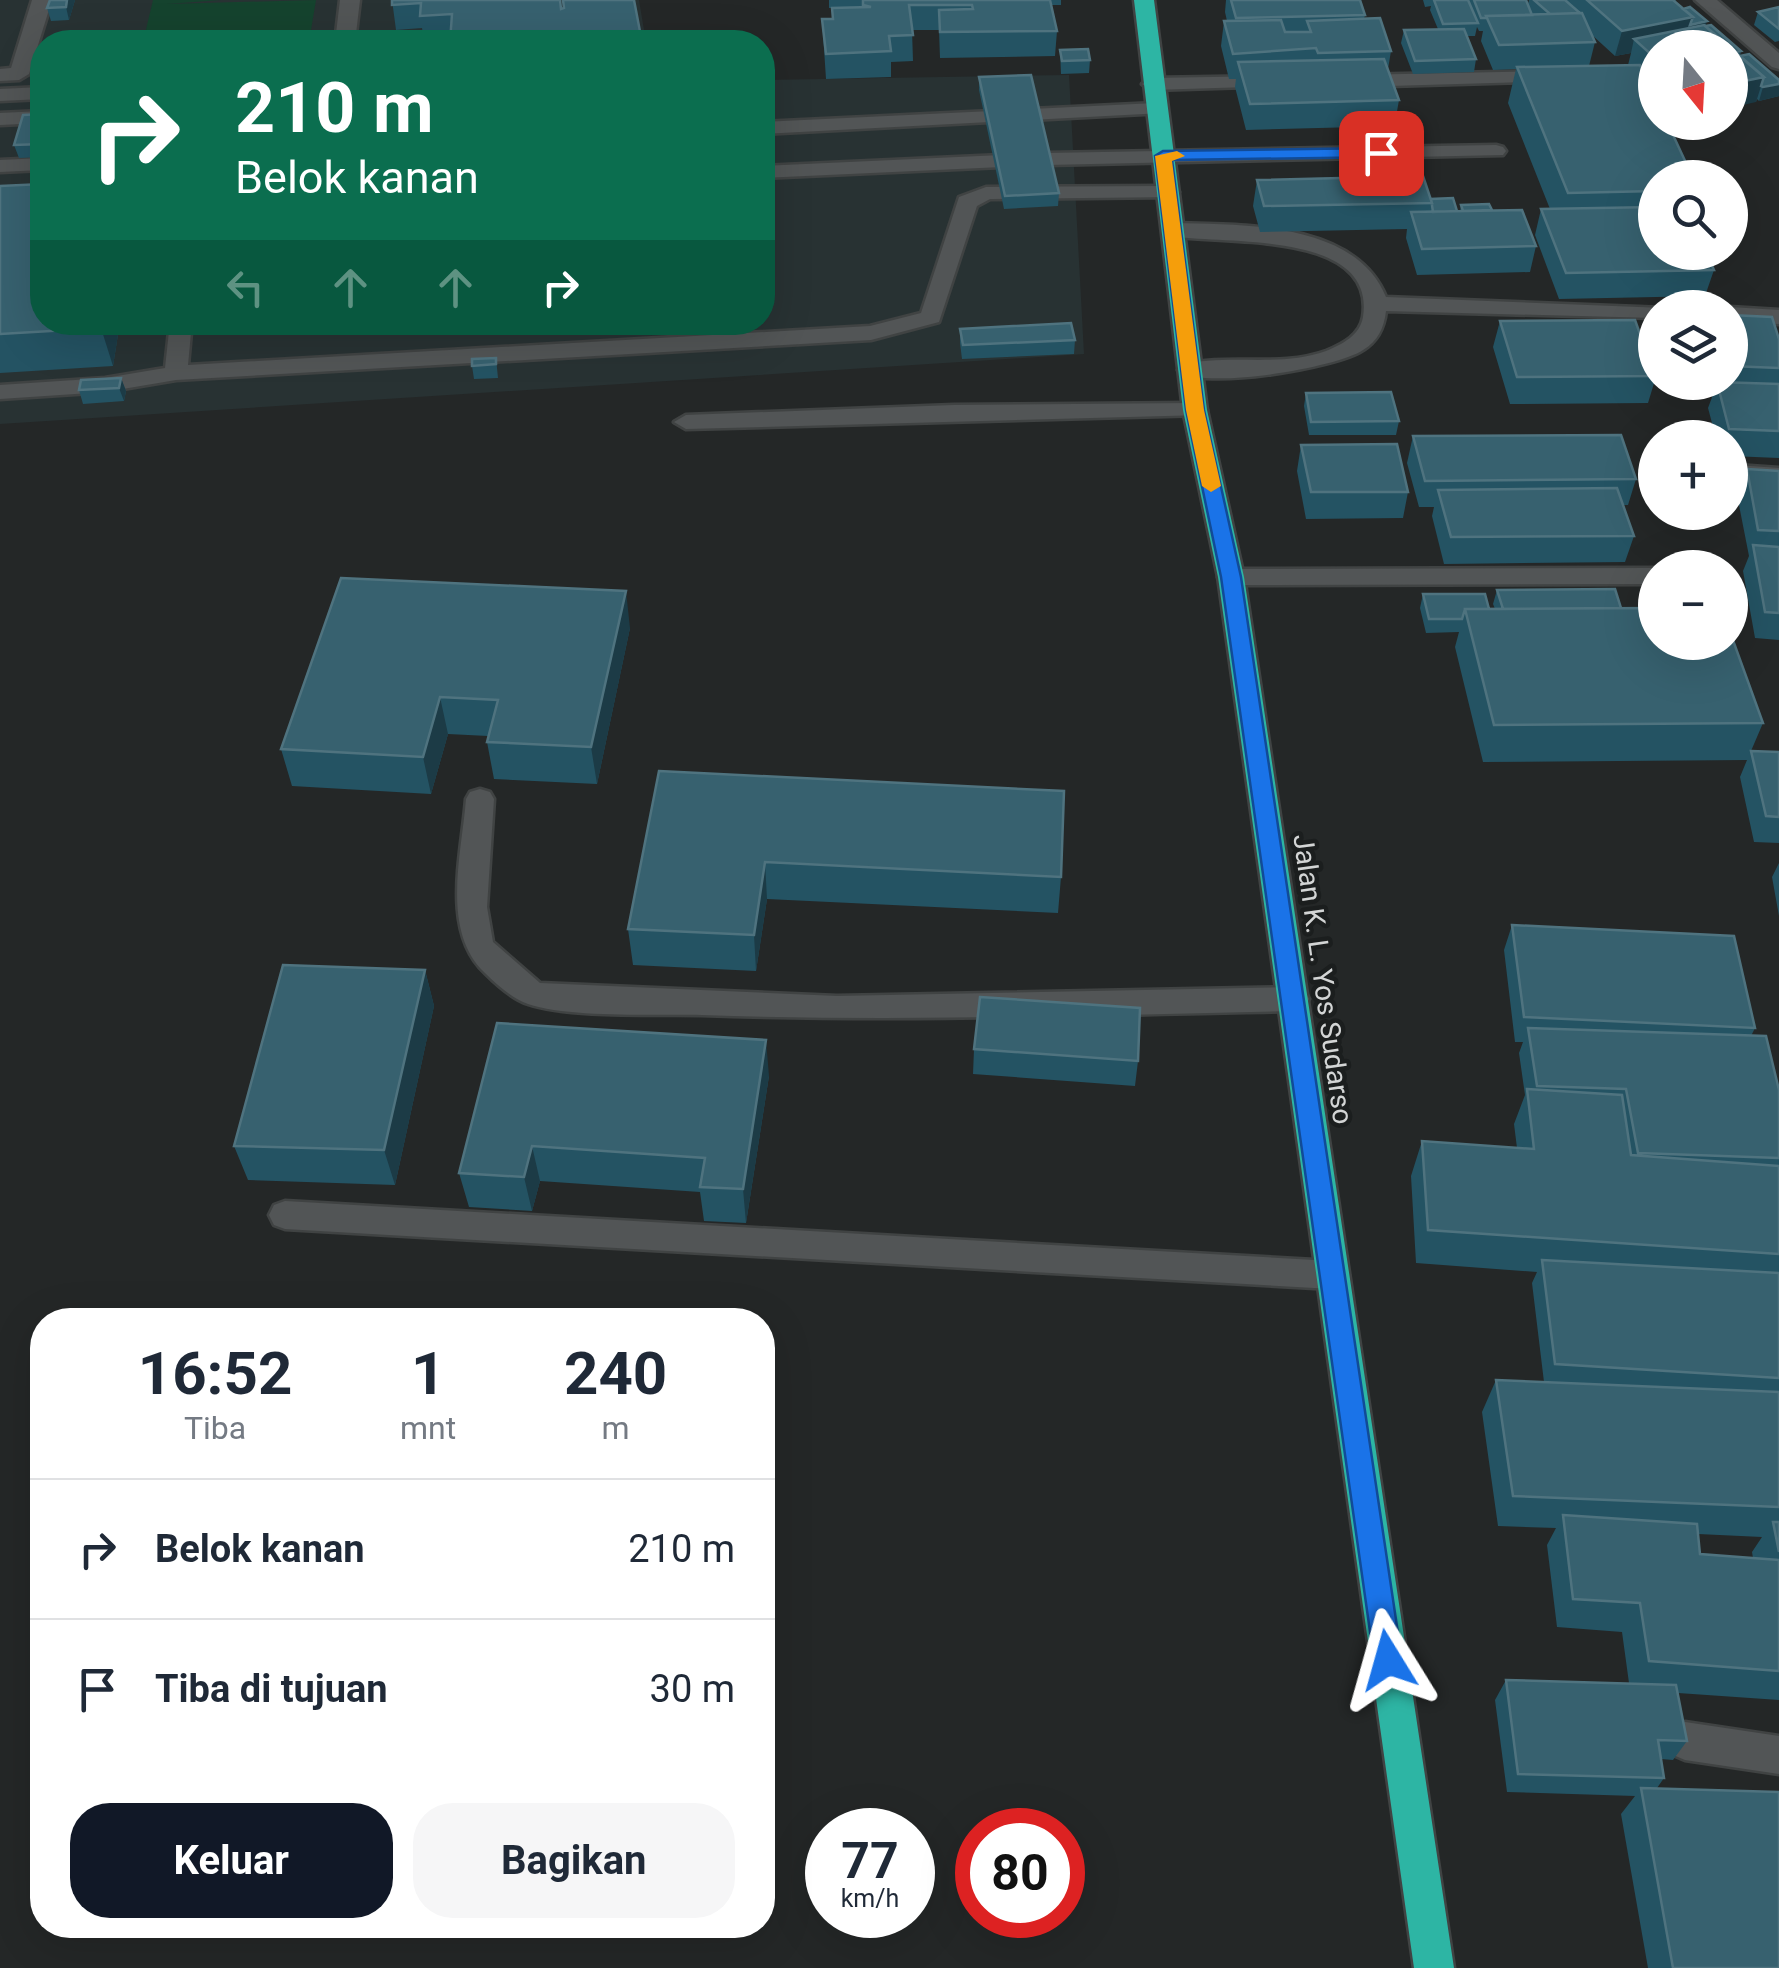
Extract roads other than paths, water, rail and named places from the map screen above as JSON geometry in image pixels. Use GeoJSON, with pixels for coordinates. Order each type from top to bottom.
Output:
{"type":"FeatureCollection","features":[{"type":"Feature","properties":{"kind":"highway","name":"Jalan K. L. Yos Sudarso"},"geometry":{"type":"LineString","coordinates":[[1144,0],[1195,410],[1231,577],[1434,1968]]}},
{"type":"Feature","properties":{"kind":"street"},"geometry":{"type":"LineString","coordinates":[[33,30],[42,0]]}},
{"type":"Feature","properties":{"kind":"street"},"geometry":{"type":"LineString","coordinates":[[346,30],[350,0]]}},
{"type":"Feature","properties":{"kind":"street"},"geometry":{"type":"LineString","coordinates":[[1705,0],[1775,53]]}},
{"type":"Feature","properties":{"kind":"street"},"geometry":{"type":"LineString","coordinates":[[0,75],[20,74],[30,40]]}},
{"type":"Feature","properties":{"kind":"street"},"geometry":{"type":"LineString","coordinates":[[1338,81],[1579,76]]}},
{"type":"Feature","properties":{"kind":"street"},"geometry":{"type":"LineString","coordinates":[[775,127],[1300,82]]}},
{"type":"Feature","properties":{"kind":"street"},"geometry":{"type":"LineString","coordinates":[[0,95],[30,94]]}},
{"type":"Feature","properties":{"kind":"street"},"geometry":{"type":"LineString","coordinates":[[0,119],[30,118]]}},
{"type":"Feature","properties":{"kind":"street"},"geometry":{"type":"LineString","coordinates":[[775,171],[1163,156],[1496,152]]}},
{"type":"Feature","properties":{"kind":"street"},"geometry":{"type":"LineString","coordinates":[[0,166],[30,165]]}},
{"type":"Feature","properties":{"kind":"street"},"geometry":{"type":"LineString","coordinates":[[0,392],[105,384],[176,373],[871,333],[930,316],[967,202],[986,193],[1168,192]]}},
{"type":"Feature","properties":{"kind":"street"},"geometry":{"type":"LineString","coordinates":[[1174,230],[1224,231],[1301,242],[1341,258],[1365,278],[1376,304],[1376,319],[1363,339],[1328,360],[1283,368],[1190,370]]}},
{"type":"Feature","properties":{"kind":"street"},"geometry":{"type":"LineString","coordinates":[[1376,304],[1638,311]]}},
{"type":"Feature","properties":{"kind":"street"},"geometry":{"type":"LineString","coordinates":[[1748,315],[1779,316]]}},
{"type":"Feature","properties":{"kind":"street"},"geometry":{"type":"LineString","coordinates":[[176,373],[180,335]]}},
{"type":"Feature","properties":{"kind":"street"},"geometry":{"type":"LineString","coordinates":[[686,422],[954,412],[1195,410]]}},
{"type":"Feature","properties":{"kind":"street"},"geometry":{"type":"LineString","coordinates":[[1748,474],[1779,476]]}},
{"type":"Feature","properties":{"kind":"street"},"geometry":{"type":"LineString","coordinates":[[1231,577],[1638,576]]}},
{"type":"Feature","properties":{"kind":"street"},"geometry":{"type":"LineString","coordinates":[[480,799],[472,907],[480,946],[494,966],[533,994],[598,1000],[837,1008],[1294,999]]}},
{"type":"Feature","properties":{"kind":"street"},"geometry":{"type":"LineString","coordinates":[[284,1216],[1332,1275]]}},
{"type":"Feature","properties":{"kind":"street"},"geometry":{"type":"LineString","coordinates":[[1685,1740],[1779,1755]]}}]}
